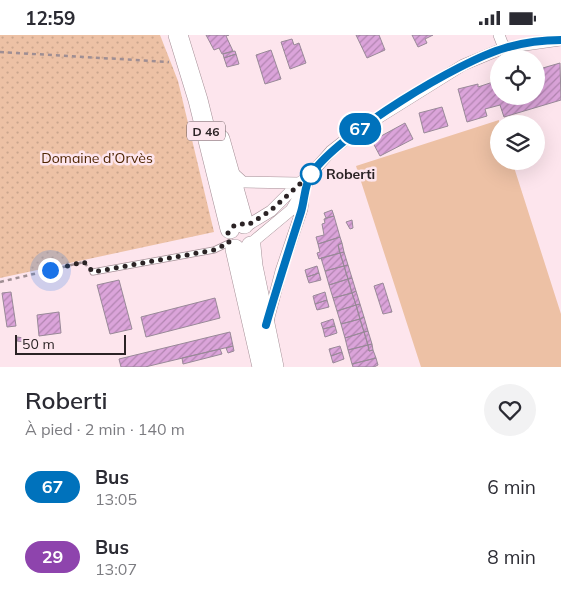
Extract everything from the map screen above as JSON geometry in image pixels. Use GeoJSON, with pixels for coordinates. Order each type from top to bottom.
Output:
{"type":"FeatureCollection","features":[{"type":"Feature","properties":{"kind":"main road","name":"D 46"},"geometry":{"type":"LineString","coordinates":[[180,35],[242,237],[253,266],[274,367]]}},
{"type":"Feature","properties":{"kind":"main road","name":"D 46"},"geometry":{"type":"LineString","coordinates":[[180,35],[195,61],[209,97],[229,169],[242,237],[262,367]]}},
{"type":"Feature","properties":{"kind":"street"},"geometry":{"type":"LineString","coordinates":[[498,35],[504,48]]}},
{"type":"Feature","properties":{"kind":"street"},"geometry":{"type":"LineString","coordinates":[[242,237],[283,217],[301,187],[330,151],[354,133],[437,80],[463,65],[504,48],[561,40]]}},
{"type":"Feature","properties":{"kind":"street"},"geometry":{"type":"LineString","coordinates":[[229,169],[243,181],[301,187]]}},
{"type":"Feature","properties":{"kind":"street"},"geometry":{"type":"LineString","coordinates":[[266,325],[281,271],[302,209],[301,187]]}},
{"type":"Feature","properties":{"kind":"lane"},"geometry":{"type":"LineString","coordinates":[[93,272],[214,250],[242,237]]}},
{"type":"Feature","properties":{"kind":"path"},"geometry":{"type":"LineString","coordinates":[[0,52],[160,63],[187,61]]}},
{"type":"Feature","properties":{"kind":"path"},"geometry":{"type":"LineString","coordinates":[[0,282],[84,262],[93,272]]}},
{"type":"Feature","properties":{"kind":"green space","name":"Domaine d’Orvès"},"geometry":{"type":"Polygon","coordinates":[[[0,35],[160,35],[178,81],[214,232],[0,278],[0,35]]]}},
{"type":"Feature","properties":{"kind":"green space"},"geometry":{"type":"Polygon","coordinates":[[[490,123],[490,170],[515,170],[561,314],[561,367],[421,367],[356,166],[490,123]]]}},
{"type":"Feature","properties":{"kind":"building"},"geometry":{"type":"Polygon","coordinates":[[[206,35],[229,35],[226,36],[233,51],[222,54],[219,48],[214,50],[206,35]]]}},
{"type":"Feature","properties":{"kind":"building"},"geometry":{"type":"Polygon","coordinates":[[[356,35],[379,35],[385,50],[367,58],[356,35]]]}},
{"type":"Feature","properties":{"kind":"building"},"geometry":{"type":"Polygon","coordinates":[[[412,35],[433,35],[425,39],[427,43],[418,47],[412,35]]]}},
{"type":"Feature","properties":{"kind":"building"},"geometry":{"type":"Polygon","coordinates":[[[292,39],[294,45],[299,43],[306,63],[290,69],[281,42],[292,39]]]}},
{"type":"Feature","properties":{"kind":"building"},"geometry":{"type":"Polygon","coordinates":[[[271,50],[281,79],[265,84],[256,55],[271,50]]]}},
{"type":"Feature","properties":{"kind":"building"},"geometry":{"type":"Polygon","coordinates":[[[235,51],[236,54],[224,58],[223,54],[235,51]]]}},
{"type":"Feature","properties":{"kind":"building"},"geometry":{"type":"Polygon","coordinates":[[[236,54],[239,64],[227,67],[224,58],[236,54]]]}},
{"type":"Feature","properties":{"kind":"building"},"geometry":{"type":"Polygon","coordinates":[[[560,63],[561,100],[545,105],[545,67],[560,63]]]}},
{"type":"Feature","properties":{"kind":"building"},"geometry":{"type":"Polygon","coordinates":[[[490,83],[490,105],[500,105],[485,109],[487,116],[467,122],[458,89],[478,84],[478,87],[490,83]]]}},
{"type":"Feature","properties":{"kind":"building"},"geometry":{"type":"Polygon","coordinates":[[[500,105],[544,105],[511,115],[503,115],[500,105]]]}},
{"type":"Feature","properties":{"kind":"building"},"geometry":{"type":"Polygon","coordinates":[[[442,107],[448,126],[424,133],[419,113],[442,107]]]}},
{"type":"Feature","properties":{"kind":"building"},"geometry":{"type":"Polygon","coordinates":[[[405,123],[413,139],[380,156],[372,141],[405,123]]]}},
{"type":"Feature","properties":{"kind":"building"},"geometry":{"type":"Polygon","coordinates":[[[332,210],[334,216],[326,218],[324,213],[332,210]]]}},
{"type":"Feature","properties":{"kind":"building"},"geometry":{"type":"Polygon","coordinates":[[[334,216],[340,237],[318,244],[316,237],[324,235],[322,224],[325,223],[324,219],[334,216]]]}},
{"type":"Feature","properties":{"kind":"building"},"geometry":{"type":"Polygon","coordinates":[[[352,220],[353,228],[350,229],[346,222],[352,220]]]}},
{"type":"Feature","properties":{"kind":"building"},"geometry":{"type":"Polygon","coordinates":[[[340,237],[342,243],[338,245],[340,253],[319,259],[317,253],[320,252],[318,244],[340,237]]]}},
{"type":"Feature","properties":{"kind":"building"},"geometry":{"type":"Polygon","coordinates":[[[342,243],[344,252],[340,253],[338,245],[342,243]]]}},
{"type":"Feature","properties":{"kind":"building"},"geometry":{"type":"Polygon","coordinates":[[[344,252],[348,265],[344,266],[340,253],[344,252]]]}},
{"type":"Feature","properties":{"kind":"building"},"geometry":{"type":"Polygon","coordinates":[[[340,253],[344,266],[325,271],[321,258],[340,253]]]}},
{"type":"Feature","properties":{"kind":"building"},"geometry":{"type":"Polygon","coordinates":[[[348,265],[352,278],[348,279],[344,266],[348,265]]]}},
{"type":"Feature","properties":{"kind":"building"},"geometry":{"type":"Polygon","coordinates":[[[317,266],[319,273],[307,277],[305,270],[317,266]]]}},
{"type":"Feature","properties":{"kind":"building"},"geometry":{"type":"Polygon","coordinates":[[[344,266],[348,279],[329,285],[325,271],[344,266]]]}},
{"type":"Feature","properties":{"kind":"building"},"geometry":{"type":"Polygon","coordinates":[[[319,273],[321,280],[309,283],[307,277],[319,273]]]}},
{"type":"Feature","properties":{"kind":"building"},"geometry":{"type":"Polygon","coordinates":[[[352,278],[356,291],[352,293],[348,279],[352,278]]]}},
{"type":"Feature","properties":{"kind":"building"},"geometry":{"type":"Polygon","coordinates":[[[348,279],[352,293],[333,298],[329,285],[348,279]]]}},
{"type":"Feature","properties":{"kind":"building"},"geometry":{"type":"Polygon","coordinates":[[[119,280],[132,329],[110,334],[97,285],[119,280]]]}},
{"type":"Feature","properties":{"kind":"building"},"geometry":{"type":"Polygon","coordinates":[[[383,283],[392,312],[383,314],[374,286],[383,283]]]}},
{"type":"Feature","properties":{"kind":"building"},"geometry":{"type":"Polygon","coordinates":[[[356,291],[360,304],[356,305],[352,293],[356,291]]]}},
{"type":"Feature","properties":{"kind":"building"},"geometry":{"type":"Polygon","coordinates":[[[11,292],[16,326],[7,327],[2,293],[11,292]]]}},
{"type":"Feature","properties":{"kind":"building"},"geometry":{"type":"Polygon","coordinates":[[[325,292],[327,300],[315,304],[313,296],[325,292]]]}},
{"type":"Feature","properties":{"kind":"building"},"geometry":{"type":"Polygon","coordinates":[[[352,293],[356,305],[337,311],[333,298],[352,293]]]}},
{"type":"Feature","properties":{"kind":"building"},"geometry":{"type":"Polygon","coordinates":[[[215,298],[220,318],[146,337],[141,317],[215,298]]]}},
{"type":"Feature","properties":{"kind":"building"},"geometry":{"type":"Polygon","coordinates":[[[327,300],[329,307],[317,310],[315,304],[327,300]]]}},
{"type":"Feature","properties":{"kind":"building"},"geometry":{"type":"Polygon","coordinates":[[[360,304],[364,317],[360,319],[356,305],[360,304]]]}},
{"type":"Feature","properties":{"kind":"building"},"geometry":{"type":"Polygon","coordinates":[[[356,305],[360,319],[341,324],[337,311],[356,305]]]}},
{"type":"Feature","properties":{"kind":"building"},"geometry":{"type":"Polygon","coordinates":[[[59,312],[61,333],[39,336],[37,315],[59,312]]]}},
{"type":"Feature","properties":{"kind":"building"},"geometry":{"type":"Polygon","coordinates":[[[364,317],[368,331],[364,332],[360,319],[364,317]]]}},
{"type":"Feature","properties":{"kind":"building"},"geometry":{"type":"Polygon","coordinates":[[[333,319],[335,326],[323,329],[321,323],[333,319]]]}},
{"type":"Feature","properties":{"kind":"building"},"geometry":{"type":"Polygon","coordinates":[[[360,319],[364,332],[345,338],[341,324],[360,319]]]}},
{"type":"Feature","properties":{"kind":"building"},"geometry":{"type":"Polygon","coordinates":[[[335,326],[337,333],[325,337],[323,329],[335,326]]]}},
{"type":"Feature","properties":{"kind":"building"},"geometry":{"type":"Polygon","coordinates":[[[368,331],[372,344],[368,345],[364,332],[368,331]]]}},
{"type":"Feature","properties":{"kind":"building"},"geometry":{"type":"Polygon","coordinates":[[[230,332],[233,346],[145,367],[121,367],[119,359],[230,332]]]}},
{"type":"Feature","properties":{"kind":"building"},"geometry":{"type":"Polygon","coordinates":[[[364,332],[368,345],[348,350],[345,338],[364,332]]]}},
{"type":"Feature","properties":{"kind":"building"},"geometry":{"type":"Polygon","coordinates":[[[17,337],[24,338],[25,342],[17,341],[17,337]]]}},
{"type":"Feature","properties":{"kind":"building"},"geometry":{"type":"Polygon","coordinates":[[[372,344],[373,350],[369,351],[368,345],[372,344]]]}},
{"type":"Feature","properties":{"kind":"building"},"geometry":{"type":"Polygon","coordinates":[[[368,345],[369,351],[373,350],[376,358],[352,364],[348,350],[368,345]]]}},
{"type":"Feature","properties":{"kind":"building"},"geometry":{"type":"Polygon","coordinates":[[[233,346],[234,351],[228,353],[226,348],[233,346]]]}},
{"type":"Feature","properties":{"kind":"building"},"geometry":{"type":"Polygon","coordinates":[[[340,346],[342,352],[331,356],[329,349],[340,346]]]}},
{"type":"Feature","properties":{"kind":"building"},"geometry":{"type":"Polygon","coordinates":[[[220,349],[222,354],[183,364],[182,358],[220,349]]]}},
{"type":"Feature","properties":{"kind":"building"},"geometry":{"type":"Polygon","coordinates":[[[342,352],[344,359],[333,363],[331,356],[342,352]]]}},
{"type":"Feature","properties":{"kind":"building"},"geometry":{"type":"Polygon","coordinates":[[[376,358],[378,365],[374,367],[353,367],[352,364],[376,358]]]}},
{"type":"Feature","properties":{"kind":"bus line","name":"67"},"geometry":{"type":"LineString","coordinates":[[266,325],[281,271],[302,209],[304,190],[311,174],[330,151],[354,133],[463,65],[504,48],[561,40]]}},
{"type":"Feature","properties":{"kind":"place","name":"Roberti"},"geometry":{"type":"Point","coordinates":[311,174]}},
{"type":"Feature","properties":{"kind":"route"},"geometry":{"type":"LineString","coordinates":[[50,270],[84,262],[93,272],[214,250],[229,243],[228,233],[234,225],[239,223],[248,225],[270,211],[311,174]]}}]}
